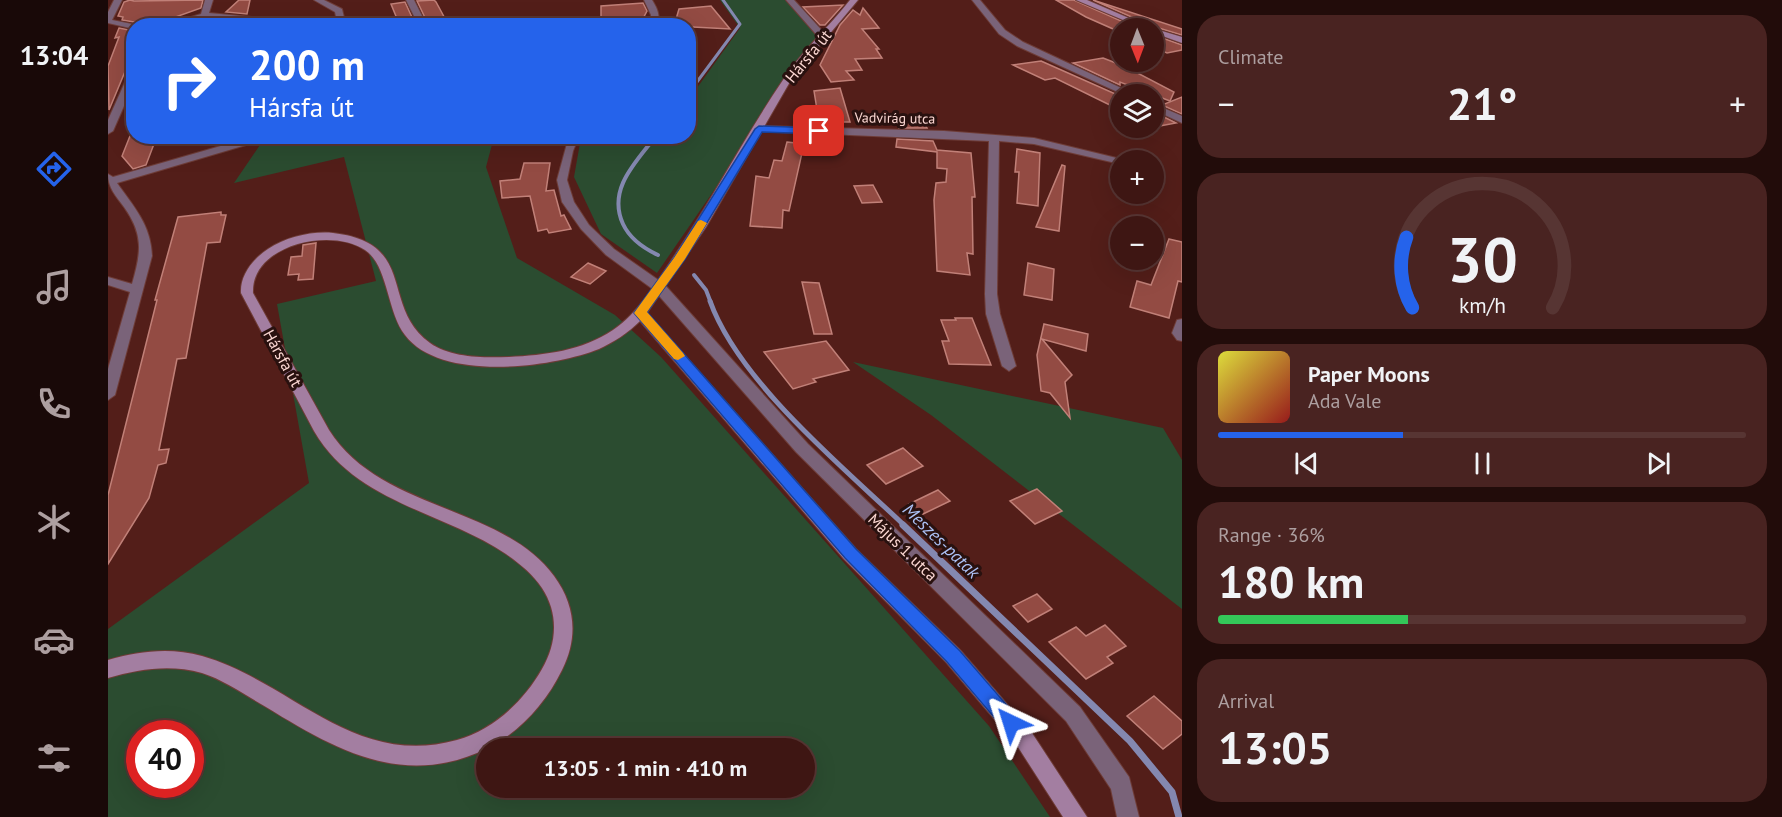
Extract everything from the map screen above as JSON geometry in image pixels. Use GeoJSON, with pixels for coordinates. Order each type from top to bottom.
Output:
{"type":"FeatureCollection","features":[{"type":"Feature","properties":{"kind":"street"},"geometry":{"type":"LineString","coordinates":[[118,0],[108,20],[126,25]]}},
{"type":"Feature","properties":{"kind":"street"},"geometry":{"type":"LineString","coordinates":[[205,15],[210,0]]}},
{"type":"Feature","properties":{"kind":"street"},"geometry":{"type":"LineString","coordinates":[[318,0],[339,11],[340,18]]}},
{"type":"Feature","properties":{"kind":"street"},"geometry":{"type":"LineString","coordinates":[[410,0],[419,18]]}},
{"type":"Feature","properties":{"kind":"street"},"geometry":{"type":"LineString","coordinates":[[648,0],[654,9],[656,18]]}},
{"type":"Feature","properties":{"kind":"street"},"geometry":{"type":"LineString","coordinates":[[790,0],[824,38]]}},
{"type":"Feature","properties":{"kind":"street","name":"Hársfa út"},"geometry":{"type":"LineString","coordinates":[[108,669],[152,659],[199,664],[228,675],[321,729],[359,746],[391,756],[429,757],[460,750],[486,739],[516,718],[532,700],[557,660],[564,640],[565,620],[558,594],[543,573],[526,559],[489,537],[388,491],[358,471],[331,445],[248,293],[246,285],[257,265],[281,246],[319,237],[353,238],[368,244],[376,251],[384,264],[402,320],[412,334],[426,346],[444,354],[474,360],[507,362],[568,354],[600,343],[619,332],[640,313],[659,287],[759,129],[788,78],[854,0]]}},
{"type":"Feature","properties":{"kind":"street"},"geometry":{"type":"LineString","coordinates":[[976,0],[1002,32],[1020,44],[1110,85]]}},
{"type":"Feature","properties":{"kind":"street"},"geometry":{"type":"LineString","coordinates":[[1080,0],[1124,18]]}},
{"type":"Feature","properties":{"kind":"street"},"geometry":{"type":"LineString","coordinates":[[194,18],[205,15],[240,18]]}},
{"type":"Feature","properties":{"kind":"street"},"geometry":{"type":"LineString","coordinates":[[1164,34],[1182,40]]}},
{"type":"Feature","properties":{"kind":"street"},"geometry":{"type":"LineString","coordinates":[[108,131],[126,89]]}},
{"type":"Feature","properties":{"kind":"street"},"geometry":{"type":"LineString","coordinates":[[1164,112],[1182,120]]}},
{"type":"Feature","properties":{"kind":"street","name":"Vadvirág utca"},"geometry":{"type":"LineString","coordinates":[[759,129],[944,134],[1034,141],[1110,159]]}},
{"type":"Feature","properties":{"kind":"street"},"geometry":{"type":"LineString","coordinates":[[994,138],[991,294],[993,314],[1009,366]]}},
{"type":"Feature","properties":{"kind":"street"},"geometry":{"type":"LineString","coordinates":[[108,395],[146,256],[147,239],[142,225],[109,179],[238,144]]}},
{"type":"Feature","properties":{"kind":"street","name":"Május 1. utca"},"geometry":{"type":"LineString","coordinates":[[571,144],[562,180],[568,202],[585,227],[610,252],[659,287],[802,448],[1073,714],[1121,785],[1128,817]]}},
{"type":"Feature","properties":{"kind":"street"},"geometry":{"type":"LineString","coordinates":[[108,281],[136,290]]}},
{"type":"Feature","properties":{"kind":"street"},"geometry":{"type":"LineString","coordinates":[[640,313],[850,554],[953,657],[1025,740],[1076,817]]}},
{"type":"Feature","properties":{"kind":"street"},"geometry":{"type":"LineString","coordinates":[[1182,323],[1179,333],[1182,337]]}},
{"type":"Feature","properties":{"kind":"green space"},"geometry":{"type":"Polygon","coordinates":[[[720,0],[788,0],[819,38],[657,273],[601,234],[574,177],[580,144],[654,146],[656,144],[696,144],[696,89],[740,28],[720,0]]]}},
{"type":"Feature","properties":{"kind":"green space"},"geometry":{"type":"Polygon","coordinates":[[[261,144],[492,144],[486,167],[517,258],[615,315],[661,357],[989,726],[1050,817],[108,817],[108,629],[309,483],[277,304],[376,281],[344,157],[234,183],[261,144]]]}},
{"type":"Feature","properties":{"kind":"green space"},"geometry":{"type":"Polygon","coordinates":[[[853,362],[1163,428],[1182,460],[1182,609],[931,415],[853,362]]]}},
{"type":"Feature","properties":{"kind":"building"},"geometry":{"type":"Polygon","coordinates":[[[130,0],[203,0],[201,8],[173,18],[126,18],[126,21],[118,16],[124,2],[130,0]]]}},
{"type":"Feature","properties":{"kind":"building"},"geometry":{"type":"Polygon","coordinates":[[[239,0],[250,0],[247,14],[226,12],[239,0]]]}},
{"type":"Feature","properties":{"kind":"building"},"geometry":{"type":"Polygon","coordinates":[[[434,0],[445,18],[425,18],[417,1],[434,0]]]}},
{"type":"Feature","properties":{"kind":"building"},"geometry":{"type":"Polygon","coordinates":[[[1056,0],[1074,0],[1114,18],[1110,18],[1110,28],[1056,0]]]}},
{"type":"Feature","properties":{"kind":"building"},"geometry":{"type":"Polygon","coordinates":[[[1093,0],[1148,18],[1134,18],[1093,0]]]}},
{"type":"Feature","properties":{"kind":"building"},"geometry":{"type":"Polygon","coordinates":[[[405,2],[412,18],[397,18],[391,4],[405,2]]]}},
{"type":"Feature","properties":{"kind":"building"},"geometry":{"type":"Polygon","coordinates":[[[643,3],[647,11],[643,18],[601,18],[601,6],[643,3]]]}},
{"type":"Feature","properties":{"kind":"building"},"geometry":{"type":"Polygon","coordinates":[[[843,5],[825,25],[820,25],[803,7],[843,5]]]}},
{"type":"Feature","properties":{"kind":"building"},"geometry":{"type":"Polygon","coordinates":[[[711,6],[730,29],[696,27],[696,18],[676,18],[679,9],[711,6]]]}},
{"type":"Feature","properties":{"kind":"building"},"geometry":{"type":"Polygon","coordinates":[[[863,8],[879,28],[862,29],[879,49],[876,49],[882,58],[855,59],[862,70],[846,71],[854,80],[831,82],[820,65],[840,25],[853,10],[860,15],[863,8]]]}},
{"type":"Feature","properties":{"kind":"building"},"geometry":{"type":"Polygon","coordinates":[[[1164,23],[1182,29],[1182,35],[1164,30],[1164,23]]]}},
{"type":"Feature","properties":{"kind":"building"},"geometry":{"type":"Polygon","coordinates":[[[119,28],[126,29],[126,69],[109,110],[108,66],[119,37],[115,38],[119,28]]]}},
{"type":"Feature","properties":{"kind":"building"},"geometry":{"type":"Polygon","coordinates":[[[1164,39],[1182,45],[1182,50],[1164,52],[1164,39]]]}},
{"type":"Feature","properties":{"kind":"building"},"geometry":{"type":"Polygon","coordinates":[[[1103,58],[1110,61],[1110,72],[1136,72],[1159,84],[1120,82],[1118,84],[1073,63],[1103,58]]]}},
{"type":"Feature","properties":{"kind":"building"},"geometry":{"type":"Polygon","coordinates":[[[1041,61],[1110,92],[1110,105],[1055,78],[1045,80],[1013,65],[1041,61]]]}},
{"type":"Feature","properties":{"kind":"building"},"geometry":{"type":"Polygon","coordinates":[[[1164,87],[1174,92],[1170,101],[1164,99],[1164,87]]]}},
{"type":"Feature","properties":{"kind":"building"},"geometry":{"type":"Polygon","coordinates":[[[840,88],[850,122],[819,122],[814,91],[840,88]]]}},
{"type":"Feature","properties":{"kind":"building"},"geometry":{"type":"Polygon","coordinates":[[[1182,97],[1182,114],[1164,106],[1182,97]]]}},
{"type":"Feature","properties":{"kind":"building"},"geometry":{"type":"Polygon","coordinates":[[[900,117],[921,117],[927,128],[899,128],[900,117]]]}},
{"type":"Feature","properties":{"kind":"building"},"geometry":{"type":"Polygon","coordinates":[[[1164,117],[1176,123],[1164,125],[1164,117]]]}},
{"type":"Feature","properties":{"kind":"building"},"geometry":{"type":"Polygon","coordinates":[[[897,139],[933,141],[937,150],[971,153],[975,197],[972,197],[973,254],[967,253],[970,275],[937,271],[934,200],[936,183],[946,182],[947,169],[937,168],[937,152],[896,147],[897,139]]]}},
{"type":"Feature","properties":{"kind":"building"},"geometry":{"type":"Polygon","coordinates":[[[787,142],[804,144],[789,211],[783,210],[782,228],[750,226],[756,176],[769,178],[774,160],[782,161],[787,142]]]}},
{"type":"Feature","properties":{"kind":"building"},"geometry":{"type":"Polygon","coordinates":[[[127,144],[154,144],[146,165],[133,169],[122,156],[127,144]]]}},
{"type":"Feature","properties":{"kind":"building"},"geometry":{"type":"Polygon","coordinates":[[[1017,149],[1040,153],[1038,206],[1017,203],[1019,172],[1015,172],[1017,149]]]}},
{"type":"Feature","properties":{"kind":"building"},"geometry":{"type":"Polygon","coordinates":[[[524,163],[550,163],[546,191],[554,190],[561,216],[564,215],[571,229],[549,233],[547,229],[538,231],[530,196],[502,198],[500,181],[520,179],[524,163]]]}},
{"type":"Feature","properties":{"kind":"building"},"geometry":{"type":"Polygon","coordinates":[[[1062,165],[1065,166],[1059,231],[1036,227],[1062,165]]]}},
{"type":"Feature","properties":{"kind":"building"},"geometry":{"type":"Polygon","coordinates":[[[873,185],[882,202],[862,203],[854,186],[873,185]]]}},
{"type":"Feature","properties":{"kind":"building"},"geometry":{"type":"Polygon","coordinates":[[[221,212],[221,215],[226,215],[220,242],[207,243],[186,358],[177,359],[159,450],[169,449],[166,463],[158,465],[149,498],[108,564],[108,495],[157,300],[155,300],[178,217],[221,212]]]}},
{"type":"Feature","properties":{"kind":"building"},"geometry":{"type":"Polygon","coordinates":[[[1169,239],[1182,242],[1182,282],[1178,281],[1169,318],[1130,307],[1137,281],[1151,285],[1157,270],[1164,270],[1164,252],[1169,239]]]}},
{"type":"Feature","properties":{"kind":"building"},"geometry":{"type":"Polygon","coordinates":[[[316,243],[313,279],[298,280],[299,274],[288,275],[291,257],[302,256],[303,245],[316,243]]]}},
{"type":"Feature","properties":{"kind":"building"},"geometry":{"type":"Polygon","coordinates":[[[588,263],[606,271],[590,284],[571,277],[588,263]]]}},
{"type":"Feature","properties":{"kind":"building"},"geometry":{"type":"Polygon","coordinates":[[[1028,263],[1054,269],[1052,300],[1024,295],[1028,263]]]}},
{"type":"Feature","properties":{"kind":"building"},"geometry":{"type":"Polygon","coordinates":[[[802,282],[819,283],[832,334],[814,334],[802,282]]]}},
{"type":"Feature","properties":{"kind":"building"},"geometry":{"type":"Polygon","coordinates":[[[955,318],[972,318],[991,365],[949,364],[942,341],[949,341],[941,320],[956,320],[955,318]]]}},
{"type":"Feature","properties":{"kind":"building"},"geometry":{"type":"Polygon","coordinates":[[[1044,324],[1088,334],[1086,351],[1042,339],[1072,375],[1065,382],[1070,418],[1050,393],[1041,391],[1037,355],[1044,324]]]}},
{"type":"Feature","properties":{"kind":"building"},"geometry":{"type":"Polygon","coordinates":[[[826,341],[849,370],[813,379],[816,382],[793,389],[764,352],[826,341]]]}},
{"type":"Feature","properties":{"kind":"building"},"geometry":{"type":"Polygon","coordinates":[[[903,448],[923,466],[886,484],[867,465],[903,448]]]}},
{"type":"Feature","properties":{"kind":"building"},"geometry":{"type":"Polygon","coordinates":[[[1037,489],[1062,511],[1035,524],[1010,501],[1037,489]]]}},
{"type":"Feature","properties":{"kind":"building"},"geometry":{"type":"Polygon","coordinates":[[[938,490],[950,501],[921,515],[909,504],[938,490]]]}},
{"type":"Feature","properties":{"kind":"building"},"geometry":{"type":"Polygon","coordinates":[[[1037,594],[1052,609],[1028,622],[1013,606],[1037,594]]]}},
{"type":"Feature","properties":{"kind":"building"},"geometry":{"type":"Polygon","coordinates":[[[1105,625],[1126,646],[1107,657],[1113,663],[1086,679],[1049,642],[1076,627],[1086,636],[1105,625]]]}},
{"type":"Feature","properties":{"kind":"building"},"geometry":{"type":"Polygon","coordinates":[[[1154,696],[1182,721],[1182,734],[1163,749],[1127,716],[1154,696]]]}},
{"type":"Feature","properties":{"kind":"waterway","name":"Meszes-patak"},"geometry":{"type":"LineString","coordinates":[[696,83],[740,24],[723,0]]}},
{"type":"Feature","properties":{"kind":"waterway","name":"Meszes-patak"},"geometry":{"type":"LineString","coordinates":[[650,144],[626,177],[621,188],[619,211],[629,234],[637,243],[658,255]]}},
{"type":"Feature","properties":{"kind":"waterway","name":"Meszes-patak"},"geometry":{"type":"LineString","coordinates":[[694,275],[706,290],[711,303]]}},
{"type":"Feature","properties":{"kind":"waterway","name":"Meszes-patak"},"geometry":{"type":"LineString","coordinates":[[710,301],[724,332],[768,392],[795,422],[905,526]]}},
{"type":"Feature","properties":{"kind":"waterway","name":"Meszes-patak"},"geometry":{"type":"LineString","coordinates":[[903,525],[1130,741],[1172,792],[1179,817]]}},
{"type":"Feature","properties":{"kind":"slow traffic"},"geometry":{"type":"LineString","coordinates":[[678,356],[640,313],[679,259],[701,223]]}},
{"type":"Feature","properties":{"kind":"route"},"geometry":{"type":"LineString","coordinates":[[819,131],[759,129],[679,259],[640,313],[850,554],[953,657],[1011,723]]}}]}
